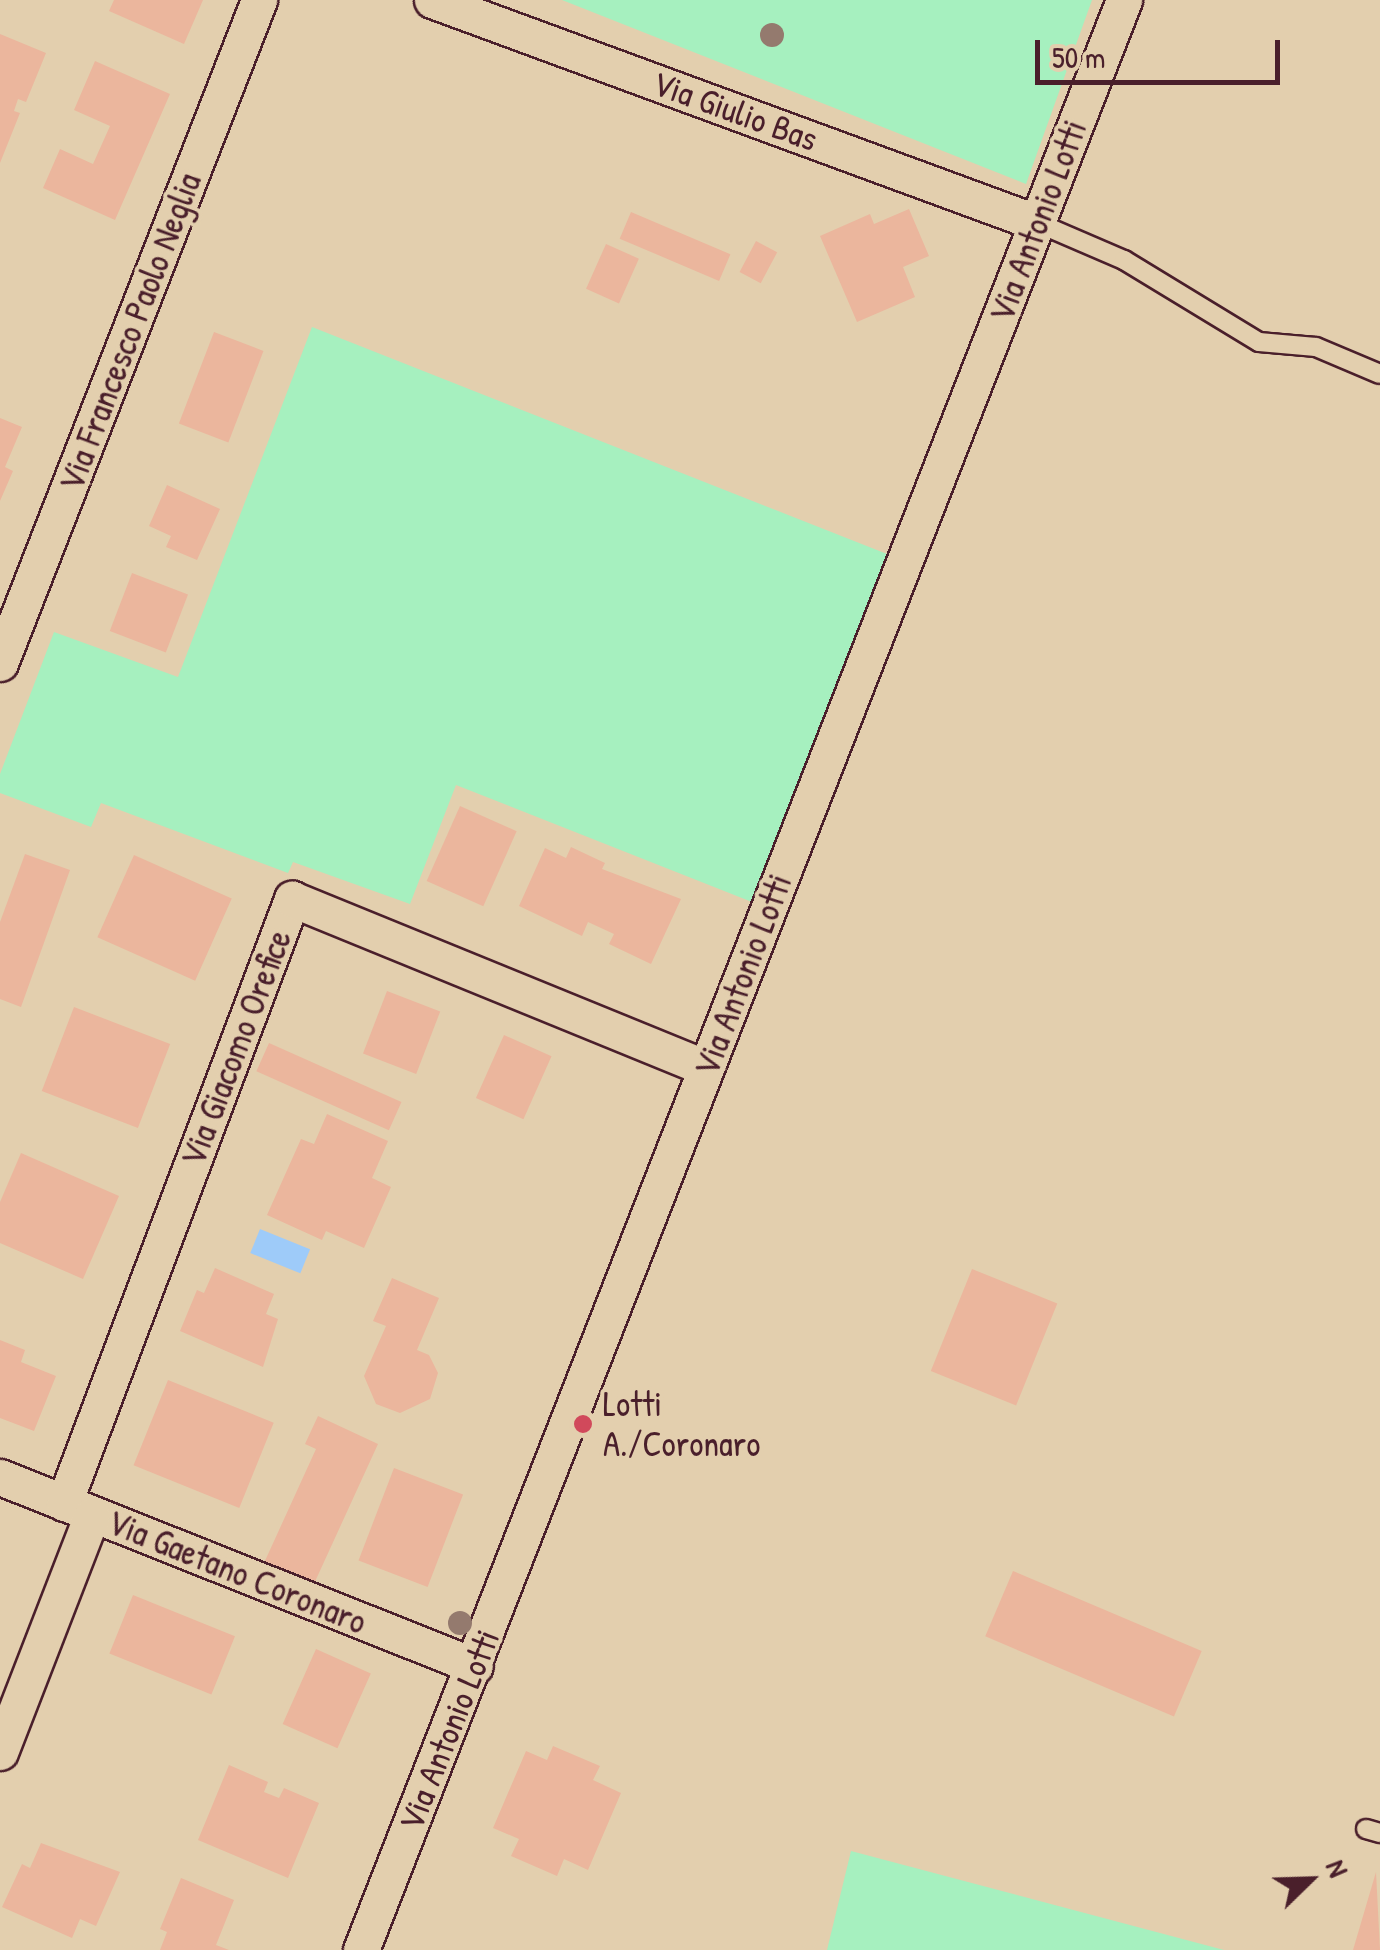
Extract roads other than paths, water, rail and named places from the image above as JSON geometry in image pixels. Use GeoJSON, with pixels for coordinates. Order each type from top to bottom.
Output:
{"type":"FeatureCollection","features":[{"type":"Feature","properties":{"kind":"street","name":"Via Francesco Paolo Neglia"},"geometry":{"type":"LineString","coordinates":[[0,663],[259,0]]}},
{"type":"Feature","properties":{"kind":"street","name":"Via Giulio Bas"},"geometry":{"type":"LineString","coordinates":[[432,0],[1038,222]]}},
{"type":"Feature","properties":{"kind":"street","name":"Via Antonio Lotti"},"geometry":{"type":"LineString","coordinates":[[361,1950],[1124,0]]}},
{"type":"Feature","properties":{"kind":"street","name":"Via Giacomo Orefice"},"geometry":{"type":"LineString","coordinates":[[78,1509],[292,900],[706,1068]]}},
{"type":"Feature","properties":{"kind":"street","name":"Via Gaetano Coronaro"},"geometry":{"type":"LineString","coordinates":[[0,1477],[475,1666]]}},
{"type":"Feature","properties":{"kind":"street"},"geometry":{"type":"LineString","coordinates":[[0,1752],[78,1509]]}},
{"type":"Feature","properties":{"kind":"lane"},"geometry":{"type":"LineString","coordinates":[[1038,222],[1124,260],[1259,342],[1316,348],[1380,374]]}},
{"type":"Feature","properties":{"kind":"water"},"geometry":{"type":"Polygon","coordinates":[[[260,1229],[310,1249],[300,1273],[250,1253],[260,1229]]]}},
{"type":"Feature","properties":{"kind":"place","name":"Lotti A./Coronaro"},"geometry":{"type":"Point","coordinates":[583,1424]}}]}
